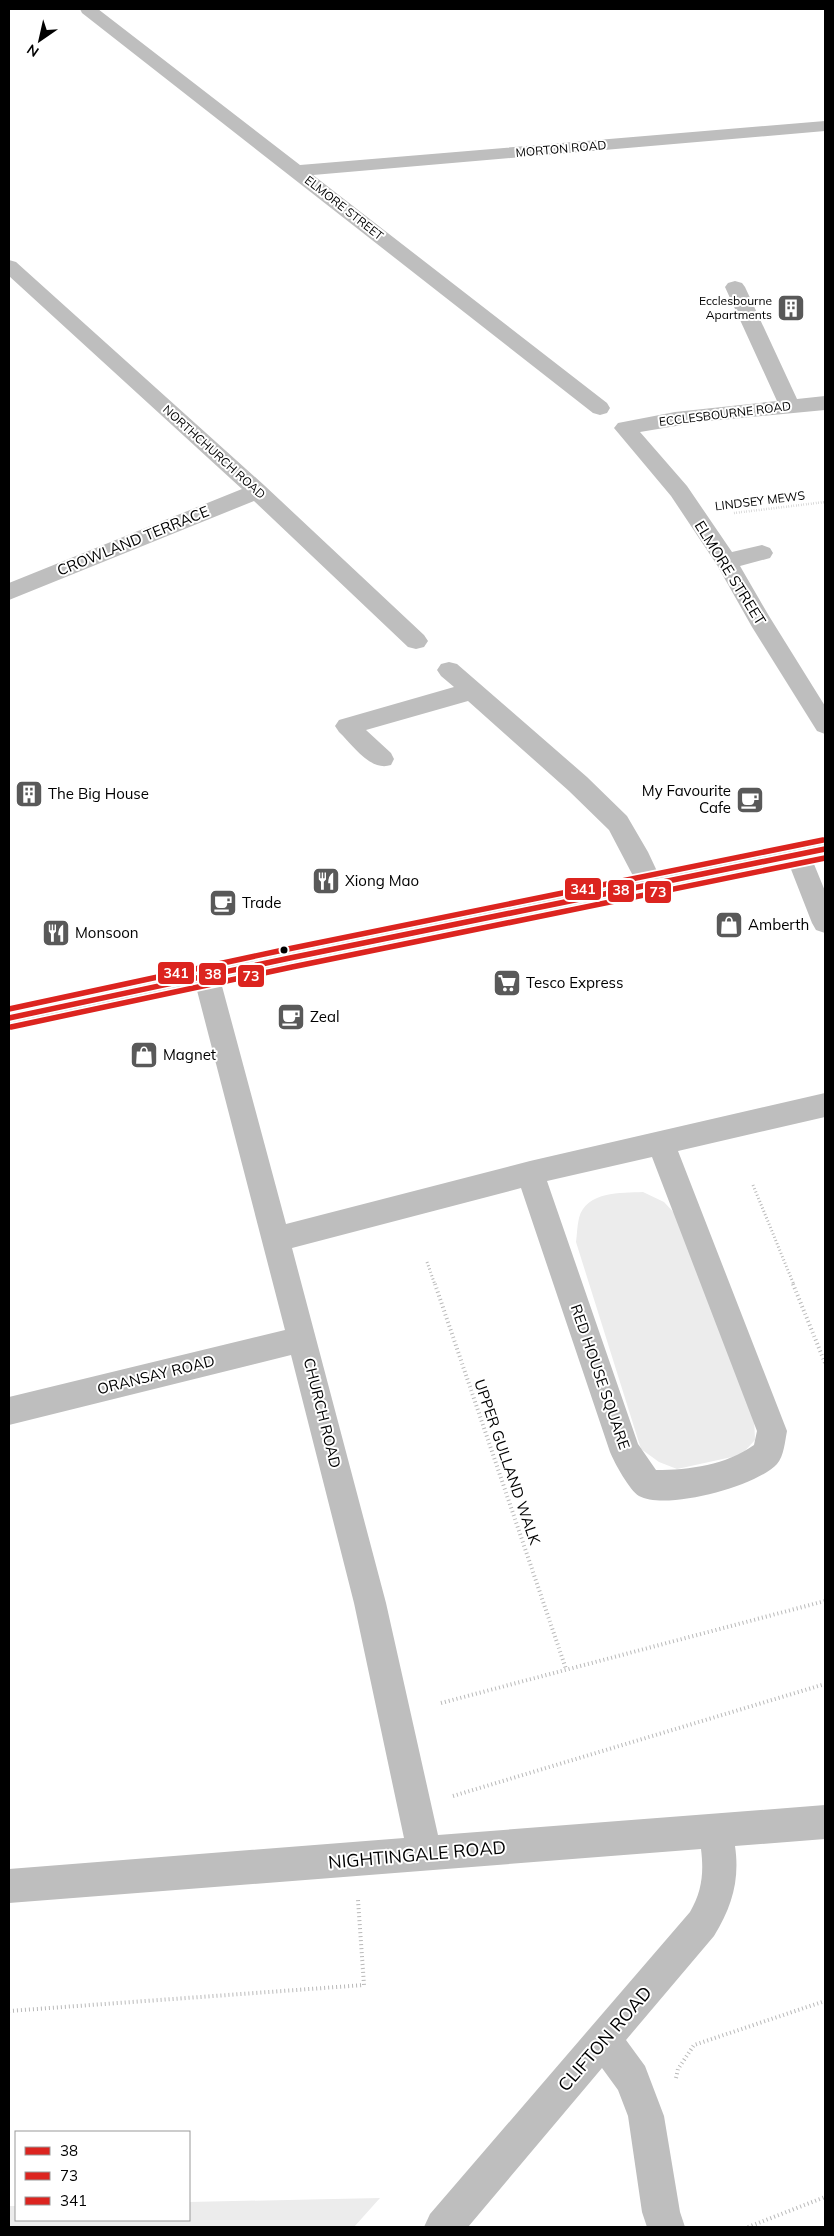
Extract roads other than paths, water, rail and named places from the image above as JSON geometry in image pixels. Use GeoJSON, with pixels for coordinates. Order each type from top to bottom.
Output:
{"type":"FeatureCollection","features":[{"type":"Feature","properties":{"kind":"street","name":"ELMORE STREET"},"geometry":{"type":"LineString","coordinates":[[96,10],[296,171],[600,408]]}},
{"type":"Feature","properties":{"kind":"street","name":"MORTON ROAD"},"geometry":{"type":"LineString","coordinates":[[296,171],[825,126]]}},
{"type":"Feature","properties":{"kind":"street","name":"NORTHCHURCH ROAD"},"geometry":{"type":"LineString","coordinates":[[9,266],[257,491],[416,641]]}},
{"type":"Feature","properties":{"kind":"street"},"geometry":{"type":"LineString","coordinates":[[735,287],[790,407]]}},
{"type":"Feature","properties":{"kind":"street","name":"ECCLESBOURNE ROAD"},"geometry":{"type":"LineString","coordinates":[[625,428],[707,415],[825,403]]}},
{"type":"Feature","properties":{"kind":"street","name":"ELMORE STREET"},"geometry":{"type":"LineString","coordinates":[[625,428],[679,492],[726,561],[760,621],[825,725]]}},
{"type":"Feature","properties":{"kind":"street","name":"CROWLAND TERRACE"},"geometry":{"type":"LineString","coordinates":[[9,592],[257,491]]}},
{"type":"Feature","properties":{"kind":"street"},"geometry":{"type":"LineString","coordinates":[[726,561],[762,553]]}},
{"type":"Feature","properties":{"kind":"street"},"geometry":{"type":"LineString","coordinates":[[449,670],[578,784],[618,823],[635,852],[650,884]]}},
{"type":"Feature","properties":{"kind":"street"},"geometry":{"type":"LineString","coordinates":[[382,759],[347,726],[472,691]]}},
{"type":"Feature","properties":{"kind":"street"},"geometry":{"type":"LineString","coordinates":[[9,1018],[206,975],[825,850]]}},
{"type":"Feature","properties":{"kind":"street"},"geometry":{"type":"LineString","coordinates":[[798,854],[825,923]]}},
{"type":"Feature","properties":{"kind":"street","name":"CHURCH ROAD"},"geometry":{"type":"LineString","coordinates":[[206,975],[370,1603],[424,1854]]}},
{"type":"Feature","properties":{"kind":"street"},"geometry":{"type":"LineString","coordinates":[[276,1239],[530,1173],[825,1105]]}},
{"type":"Feature","properties":{"kind":"street","name":"RED HOUSE SQUARE"},"geometry":{"type":"LineString","coordinates":[[530,1173],[625,1452],[648,1485],[686,1485],[747,1468],[767,1453],[772,1431],[661,1144]]}},
{"type":"Feature","properties":{"kind":"street","name":"ORANSAY ROAD"},"geometry":{"type":"LineString","coordinates":[[9,1411],[302,1339]]}},
{"type":"Feature","properties":{"kind":"street","name":"NIGHTINGALE ROAD"},"geometry":{"type":"LineString","coordinates":[[9,1886],[825,1822]]}},
{"type":"Feature","properties":{"kind":"street","name":"CLIFTON ROAD"},"geometry":{"type":"LineString","coordinates":[[443,2227],[690,1939],[712,1908],[718,1894],[720,1879],[716,1831]]}},
{"type":"Feature","properties":{"kind":"street"},"geometry":{"type":"LineString","coordinates":[[604,2040],[632,2079],[646,2116],[663,2220]]}},
{"type":"Feature","properties":{"kind":"place","name":"Ecclesbourne Apartments"},"geometry":{"type":"Point","coordinates":[791,308]}},
{"type":"Feature","properties":{"kind":"place","name":"The Big House"},"geometry":{"type":"Point","coordinates":[29,794]}},
{"type":"Feature","properties":{"kind":"place","name":"My Favourite Cafe"},"geometry":{"type":"Point","coordinates":[750,800]}},
{"type":"Feature","properties":{"kind":"place","name":"Xiong Mao"},"geometry":{"type":"Point","coordinates":[326,881]}},
{"type":"Feature","properties":{"kind":"place","name":"Trade"},"geometry":{"type":"Point","coordinates":[223,903]}},
{"type":"Feature","properties":{"kind":"place","name":"Amberth"},"geometry":{"type":"Point","coordinates":[729,925]}},
{"type":"Feature","properties":{"kind":"place","name":"Monsoon"},"geometry":{"type":"Point","coordinates":[56,933]}},
{"type":"Feature","properties":{"kind":"place","name":"Tesco Express"},"geometry":{"type":"Point","coordinates":[507,983]}},
{"type":"Feature","properties":{"kind":"place","name":"Zeal"},"geometry":{"type":"Point","coordinates":[291,1017]}},
{"type":"Feature","properties":{"kind":"place","name":"Magnet"},"geometry":{"type":"Point","coordinates":[144,1055]}}]}
